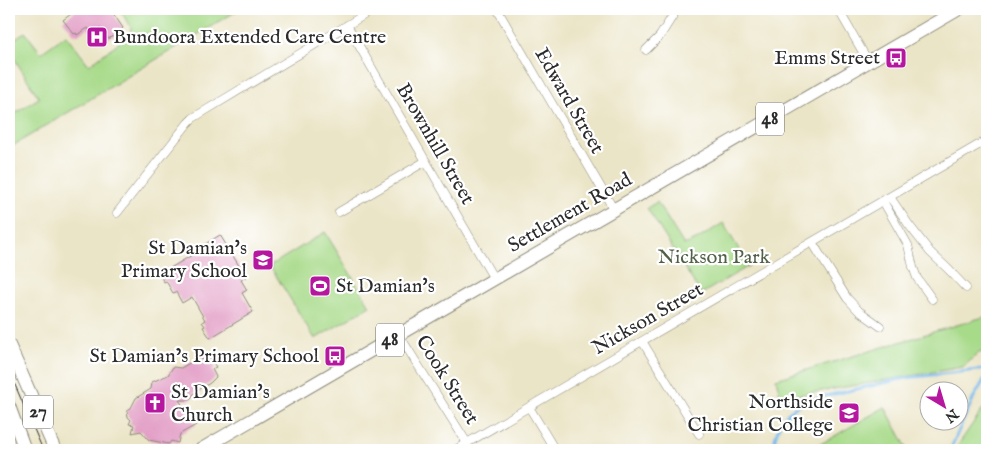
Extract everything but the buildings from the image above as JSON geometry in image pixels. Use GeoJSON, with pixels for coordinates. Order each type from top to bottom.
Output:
{"type":"FeatureCollection","features":[{"type":"Feature","properties":{"kind":"main road","name":"Settlement Road"},"geometry":{"type":"LineString","coordinates":[[200,450],[959,9]]}},
{"type":"Feature","properties":{"kind":"main road","name":"27"},"geometry":{"type":"LineString","coordinates":[[9,345],[55,450]]}},
{"type":"Feature","properties":{"kind":"main road","name":"27"},"geometry":{"type":"LineString","coordinates":[[9,406],[25,450]]}},
{"type":"Feature","properties":{"kind":"street"},"geometry":{"type":"LineString","coordinates":[[117,213],[193,118],[374,9]]}},
{"type":"Feature","properties":{"kind":"street","name":"Edward Street"},"geometry":{"type":"LineString","coordinates":[[496,9],[614,210]]}},
{"type":"Feature","properties":{"kind":"street"},"geometry":{"type":"LineString","coordinates":[[646,50],[660,36],[677,9]]}},
{"type":"Feature","properties":{"kind":"street"},"geometry":{"type":"LineString","coordinates":[[838,9],[868,62]]}},
{"type":"Feature","properties":{"kind":"street","name":"Brownhill Street"},"geometry":{"type":"LineString","coordinates":[[347,25],[494,279]]}},
{"type":"Feature","properties":{"kind":"street","name":"Nickson Street"},"geometry":{"type":"LineString","coordinates":[[455,450],[987,140]]}},
{"type":"Feature","properties":{"kind":"street"},"geometry":{"type":"LineString","coordinates":[[339,212],[426,161]]}},
{"type":"Feature","properties":{"kind":"street"},"geometry":{"type":"LineString","coordinates":[[887,199],[930,252],[966,288]]}},
{"type":"Feature","properties":{"kind":"street"},"geometry":{"type":"LineString","coordinates":[[887,199],[908,245],[917,278],[932,299]]}},
{"type":"Feature","properties":{"kind":"street"},"geometry":{"type":"LineString","coordinates":[[812,242],[847,298],[859,311],[880,326]]}},
{"type":"Feature","properties":{"kind":"street","name":"Cook Street"},"geometry":{"type":"LineString","coordinates":[[399,335],[467,443]]}},
{"type":"Feature","properties":{"kind":"street"},"geometry":{"type":"LineString","coordinates":[[642,341],[699,434]]}},
{"type":"Feature","properties":{"kind":"street"},"geometry":{"type":"LineString","coordinates":[[528,407],[555,450]]}},
{"type":"Feature","properties":{"kind":"green space"},"geometry":{"type":"Polygon","coordinates":[[[119,9],[240,9],[9,148],[9,117],[39,98],[9,50],[9,36],[13,40],[25,32],[41,53],[66,35],[89,65],[130,34],[131,27],[119,9]]]}},
{"type":"Feature","properties":{"kind":"green space","name":"Nickson Park"},"geometry":{"type":"Polygon","coordinates":[[[657,202],[684,245],[698,239],[723,223],[749,266],[701,294],[647,208],[657,202]]]}},
{"type":"Feature","properties":{"kind":"green space","name":"St Damian's"},"geometry":{"type":"Polygon","coordinates":[[[325,232],[370,306],[315,339],[270,266],[325,232]]]}},
{"type":"Feature","properties":{"kind":"green space"},"geometry":{"type":"Polygon","coordinates":[[[987,316],[987,350],[979,353],[963,367],[781,398],[776,379],[987,316]]]}},
{"type":"Feature","properties":{"kind":"green space"},"geometry":{"type":"Polygon","coordinates":[[[987,403],[987,450],[956,450],[987,403]]]}},
{"type":"Feature","properties":{"kind":"green space"},"geometry":{"type":"Polygon","coordinates":[[[885,407],[908,450],[810,450],[885,407]]]}},
{"type":"Feature","properties":{"kind":"waterway"},"geometry":{"type":"LineString","coordinates":[[775,450],[775,438],[779,426],[784,417],[798,405],[817,398],[906,378],[987,369]]}},
{"type":"Feature","properties":{"kind":"waterway"},"geometry":{"type":"LineString","coordinates":[[950,450],[974,397],[987,375]]}},
{"type":"Feature","properties":{"kind":"tram line"},"geometry":{"type":"LineString","coordinates":[[9,371],[43,450]]}},
{"type":"Feature","properties":{"kind":"place","name":"Bundoora Extended Care Centre"},"geometry":{"type":"Point","coordinates":[97,37]}},
{"type":"Feature","properties":{"kind":"place","name":"Emms Street"},"geometry":{"type":"Point","coordinates":[896,58]}},
{"type":"Feature","properties":{"kind":"place","name":"St Damian's Primary School"},"geometry":{"type":"Point","coordinates":[263,260]}},
{"type":"Feature","properties":{"kind":"place","name":"St Damian's"},"geometry":{"type":"Point","coordinates":[320,286]}},
{"type":"Feature","properties":{"kind":"place","name":"St Damian’s Primary School"},"geometry":{"type":"Point","coordinates":[335,356]}},
{"type":"Feature","properties":{"kind":"place","name":"St Damian's Church"},"geometry":{"type":"Point","coordinates":[155,403]}},
{"type":"Feature","properties":{"kind":"place","name":"Northside Christian College"},"geometry":{"type":"Point","coordinates":[849,413]}}]}
